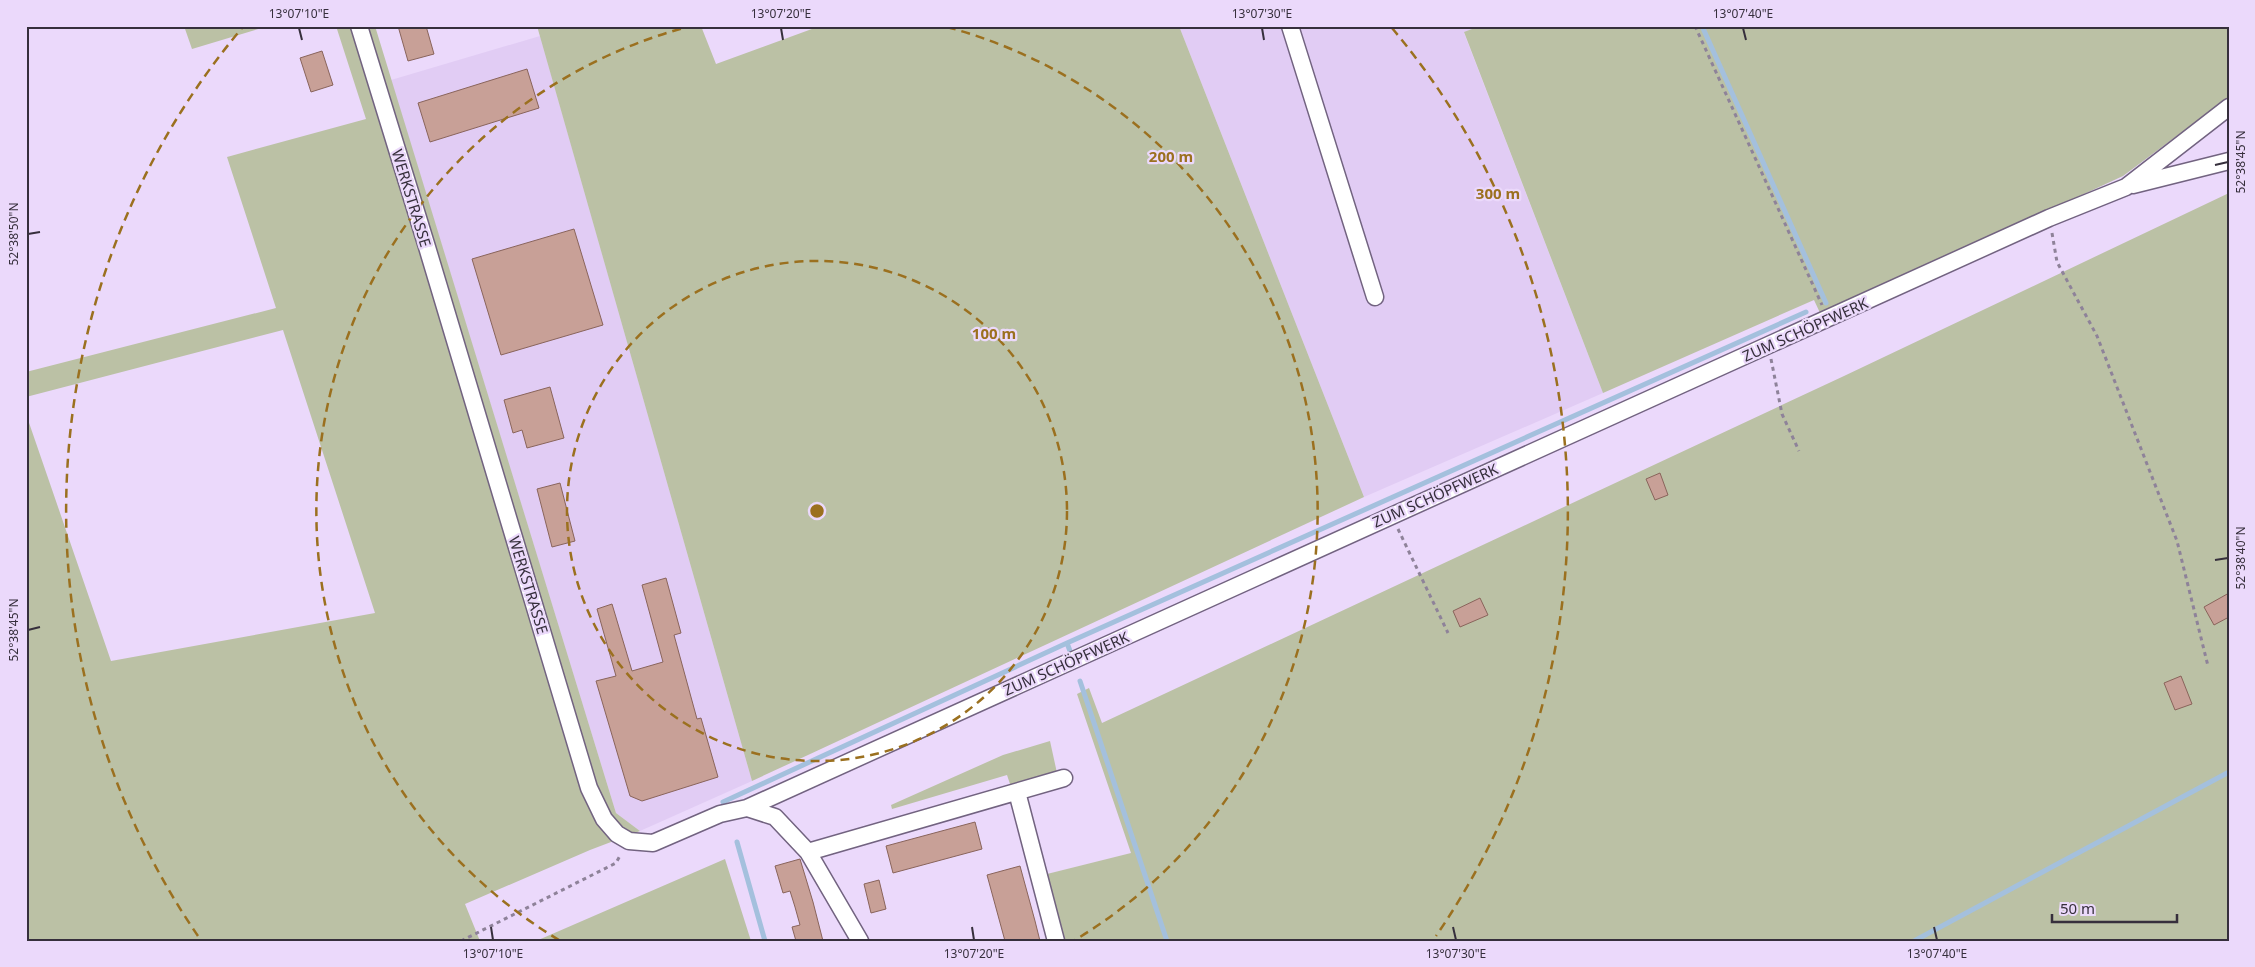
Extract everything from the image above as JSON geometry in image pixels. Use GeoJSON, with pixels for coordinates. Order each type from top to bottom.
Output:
{"type":"FeatureCollection","features":[{"type":"Feature","properties":{"kind":"street","name":"WERKSTRASSE"},"geometry":{"type":"LineString","coordinates":[[359,26],[589,788],[604,819],[617,834],[629,841]]}},
{"type":"Feature","properties":{"kind":"street"},"geometry":{"type":"LineString","coordinates":[[1290,26],[1375,297]]}},
{"type":"Feature","properties":{"kind":"street","name":"ZUM SCHÖPFWERK"},"geometry":{"type":"LineString","coordinates":[[2126,187],[2229,107]]}},
{"type":"Feature","properties":{"kind":"street","name":"ZUM SCHÖPFWERK"},"geometry":{"type":"LineString","coordinates":[[747,808],[2049,218],[2126,187],[2229,161]]}},
{"type":"Feature","properties":{"kind":"street"},"geometry":{"type":"LineString","coordinates":[[808,852],[1064,778]]}},
{"type":"Feature","properties":{"kind":"street"},"geometry":{"type":"LineString","coordinates":[[1016,792],[1056,941]]}},
{"type":"Feature","properties":{"kind":"street"},"geometry":{"type":"LineString","coordinates":[[629,841],[653,842],[720,814],[747,808],[775,817],[808,852],[860,941]]}},
{"type":"Feature","properties":{"kind":"path"},"geometry":{"type":"LineString","coordinates":[[1695,26],[1828,319]]}},
{"type":"Feature","properties":{"kind":"path"},"geometry":{"type":"LineString","coordinates":[[2049,218],[2056,262],[2097,336],[2177,541],[2208,666]]}},
{"type":"Feature","properties":{"kind":"path"},"geometry":{"type":"LineString","coordinates":[[1765,348],[1773,364],[1782,414],[1799,451]]}},
{"type":"Feature","properties":{"kind":"path"},"geometry":{"type":"LineString","coordinates":[[1391,515],[1448,633]]}},
{"type":"Feature","properties":{"kind":"path"},"geometry":{"type":"LineString","coordinates":[[461,941],[616,863],[629,841]]}},
{"type":"Feature","properties":{"kind":"shaded area"},"geometry":{"type":"Polygon","coordinates":[[[1179,26],[1480,26],[1464,33],[1603,393],[1364,497],[1179,26]]]}},
{"type":"Feature","properties":{"kind":"shaded area"},"geometry":{"type":"Polygon","coordinates":[[[540,36],[752,781],[640,831],[616,813],[391,80],[540,36]]]}},
{"type":"Feature","properties":{"kind":"green space"},"geometry":{"type":"Polygon","coordinates":[[[184,26],[268,26],[192,49],[184,26]]]}},
{"type":"Feature","properties":{"kind":"green space"},"geometry":{"type":"Polygon","coordinates":[[[336,26],[375,26],[616,813],[640,831],[590,850],[465,904],[480,941],[26,941],[26,414],[111,661],[375,613],[283,330],[26,397],[26,372],[276,308],[227,157],[366,119],[336,26]]]}},
{"type":"Feature","properties":{"kind":"green space"},"geometry":{"type":"Polygon","coordinates":[[[537,26],[701,26],[716,64],[820,26],[1179,26],[1364,497],[752,781],[537,26]]]}},
{"type":"Feature","properties":{"kind":"green space"},"geometry":{"type":"Polygon","coordinates":[[[1480,26],[2229,26],[2229,97],[2123,176],[1821,315],[1814,300],[1603,393],[1464,32],[1480,26]]]}},
{"type":"Feature","properties":{"kind":"green space"},"geometry":{"type":"Polygon","coordinates":[[[2229,193],[2229,941],[1064,941],[1047,874],[1131,853],[1077,694],[1089,688],[1102,723],[1844,376],[2229,193]]]}},
{"type":"Feature","properties":{"kind":"green space"},"geometry":{"type":"Polygon","coordinates":[[[1050,741],[1057,773],[1011,787],[1007,775],[892,809],[891,805],[1003,755],[1050,741]]]}},
{"type":"Feature","properties":{"kind":"green space"},"geometry":{"type":"Polygon","coordinates":[[[725,859],[751,941],[536,941],[725,859]]]}},
{"type":"Feature","properties":{"kind":"building"},"geometry":{"type":"Polygon","coordinates":[[[398,26],[426,26],[434,54],[408,61],[398,26]]]}},
{"type":"Feature","properties":{"kind":"building"},"geometry":{"type":"Polygon","coordinates":[[[322,51],[333,85],[311,92],[300,58],[322,51]]]}},
{"type":"Feature","properties":{"kind":"building"},"geometry":{"type":"Polygon","coordinates":[[[527,69],[539,108],[430,142],[418,103],[527,69]]]}},
{"type":"Feature","properties":{"kind":"building"},"geometry":{"type":"Polygon","coordinates":[[[574,229],[603,325],[501,355],[472,259],[574,229]]]}},
{"type":"Feature","properties":{"kind":"building"},"geometry":{"type":"Polygon","coordinates":[[[550,387],[564,438],[527,448],[522,430],[513,433],[504,400],[550,387]]]}},
{"type":"Feature","properties":{"kind":"building"},"geometry":{"type":"Polygon","coordinates":[[[1660,473],[1668,495],[1655,500],[1646,479],[1660,473]]]}},
{"type":"Feature","properties":{"kind":"building"},"geometry":{"type":"Polygon","coordinates":[[[560,483],[575,541],[552,547],[537,489],[560,483]]]}},
{"type":"Feature","properties":{"kind":"building"},"geometry":{"type":"Polygon","coordinates":[[[666,578],[681,633],[674,635],[697,719],[701,718],[718,777],[642,801],[630,796],[596,681],[616,676],[597,609],[612,604],[632,671],[663,662],[642,585],[666,578]]]}},
{"type":"Feature","properties":{"kind":"building"},"geometry":{"type":"Polygon","coordinates":[[[2229,593],[2229,617],[2214,625],[2204,607],[2229,593]]]}},
{"type":"Feature","properties":{"kind":"building"},"geometry":{"type":"Polygon","coordinates":[[[1480,598],[1488,615],[1460,627],[1453,611],[1480,598]]]}},
{"type":"Feature","properties":{"kind":"building"},"geometry":{"type":"Polygon","coordinates":[[[2181,676],[2192,704],[2175,710],[2164,683],[2181,676]]]}},
{"type":"Feature","properties":{"kind":"building"},"geometry":{"type":"Polygon","coordinates":[[[975,822],[982,849],[893,873],[886,846],[975,822]]]}},
{"type":"Feature","properties":{"kind":"building"},"geometry":{"type":"Polygon","coordinates":[[[800,859],[823,941],[796,941],[792,927],[800,925],[795,907],[790,891],[783,893],[775,866],[800,859]]]}},
{"type":"Feature","properties":{"kind":"building"},"geometry":{"type":"Polygon","coordinates":[[[1020,866],[1040,941],[1005,941],[987,875],[1020,866]]]}},
{"type":"Feature","properties":{"kind":"building"},"geometry":{"type":"Polygon","coordinates":[[[879,880],[886,909],[871,913],[864,884],[879,880]]]}},
{"type":"Feature","properties":{"kind":"waterway"},"geometry":{"type":"LineString","coordinates":[[1702,26],[1826,303]]}},
{"type":"Feature","properties":{"kind":"waterway"},"geometry":{"type":"LineString","coordinates":[[1070,651],[1067,643],[1806,312]]}},
{"type":"Feature","properties":{"kind":"waterway"},"geometry":{"type":"LineString","coordinates":[[723,802],[1067,643]]}},
{"type":"Feature","properties":{"kind":"waterway"},"geometry":{"type":"LineString","coordinates":[[1080,681],[1167,941]]}},
{"type":"Feature","properties":{"kind":"waterway"},"geometry":{"type":"LineString","coordinates":[[1914,941],[2229,772]]}},
{"type":"Feature","properties":{"kind":"waterway"},"geometry":{"type":"LineString","coordinates":[[737,842],[765,941]]}}]}
